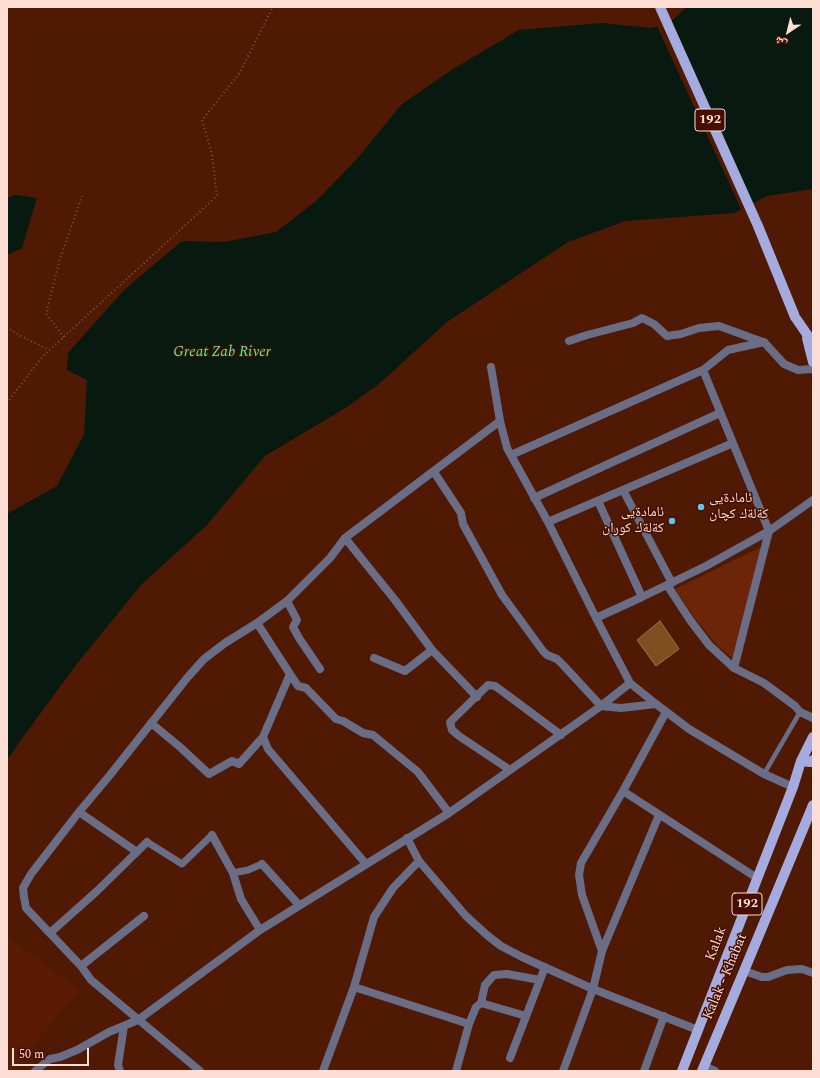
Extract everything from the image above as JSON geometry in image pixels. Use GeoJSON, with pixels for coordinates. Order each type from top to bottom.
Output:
{"type":"FeatureCollection","features":[{"type":"Feature","properties":{"kind":"main road","name":"192"},"geometry":{"type":"LineString","coordinates":[[661,11],[758,226],[795,317],[808,340],[813,362]]}},
{"type":"Feature","properties":{"kind":"main road","name":"192"},"geometry":{"type":"LineString","coordinates":[[795,317],[813,343]]}},
{"type":"Feature","properties":{"kind":"main road","name":"Kalak"},"geometry":{"type":"LineString","coordinates":[[682,1071],[802,761],[813,737]]}},
{"type":"Feature","properties":{"kind":"main road"},"geometry":{"type":"LineString","coordinates":[[802,761],[810,762],[813,760]]}},
{"type":"Feature","properties":{"kind":"main road","name":"Kalak - Khabat"},"geometry":{"type":"LineString","coordinates":[[703,1068],[813,805]]}},
{"type":"Feature","properties":{"kind":"street"},"geometry":{"type":"LineString","coordinates":[[569,341],[633,323],[642,318],[654,324],[667,336],[681,334],[699,328],[719,326],[764,342],[784,364],[798,370],[813,369]]}},
{"type":"Feature","properties":{"kind":"street"},"geometry":{"type":"LineString","coordinates":[[511,455],[703,370],[728,350],[764,342]]}},
{"type":"Feature","properties":{"kind":"street"},"geometry":{"type":"LineString","coordinates":[[491,367],[500,421],[507,448],[548,522],[630,683],[689,729],[764,774],[793,787]]}},
{"type":"Feature","properties":{"kind":"street"},"geometry":{"type":"LineString","coordinates":[[703,370],[769,531],[734,668]]}},
{"type":"Feature","properties":{"kind":"street"},"geometry":{"type":"LineString","coordinates":[[534,498],[720,412]]}},
{"type":"Feature","properties":{"kind":"street"},"geometry":{"type":"LineString","coordinates":[[200,1071],[91,980],[81,966],[26,908],[23,888],[31,874],[79,812],[152,723],[186,678],[204,659],[225,643],[257,623],[286,601],[330,558],[345,538],[500,421]]}},
{"type":"Feature","properties":{"kind":"street"},"geometry":{"type":"LineString","coordinates":[[548,522],[733,442]]}},
{"type":"Feature","properties":{"kind":"street"},"geometry":{"type":"LineString","coordinates":[[434,472],[461,513],[463,524],[502,595],[543,651],[547,655],[557,659],[601,706],[621,708],[656,704]]}},
{"type":"Feature","properties":{"kind":"street"},"geometry":{"type":"LineString","coordinates":[[623,490],[669,584],[690,620],[709,645],[734,668],[764,683],[795,706],[800,712],[813,718]]}},
{"type":"Feature","properties":{"kind":"street"},"geometry":{"type":"LineString","coordinates":[[596,618],[706,566],[769,531],[813,500]]}},
{"type":"Feature","properties":{"kind":"street"},"geometry":{"type":"LineString","coordinates":[[598,501],[642,597]]}},
{"type":"Feature","properties":{"kind":"street"},"geometry":{"type":"LineString","coordinates":[[345,538],[395,600],[432,650],[477,697]]}},
{"type":"Feature","properties":{"kind":"street"},"geometry":{"type":"LineString","coordinates":[[286,601],[297,620],[293,627],[320,669]]}},
{"type":"Feature","properties":{"kind":"street"},"geometry":{"type":"LineString","coordinates":[[257,623],[298,686],[306,688],[336,719],[343,721],[363,733],[373,735],[418,772],[449,813]]}},
{"type":"Feature","properties":{"kind":"street"},"geometry":{"type":"LineString","coordinates":[[374,658],[405,671],[432,650]]}},
{"type":"Feature","properties":{"kind":"street"},"geometry":{"type":"LineString","coordinates":[[152,723],[209,774],[232,760],[239,764],[263,737],[290,674]]}},
{"type":"Feature","properties":{"kind":"street"},"geometry":{"type":"LineString","coordinates":[[35,1071],[50,1059],[60,1057],[77,1050],[109,1032],[138,1020],[260,930],[449,813],[601,706],[630,683]]}},
{"type":"Feature","properties":{"kind":"street"},"geometry":{"type":"LineString","coordinates":[[510,770],[452,730],[450,722],[488,685],[495,686],[560,735]]}},
{"type":"Feature","properties":{"kind":"street"},"geometry":{"type":"LineString","coordinates":[[602,951],[582,895],[579,875],[581,863],[623,791],[666,712]]}},
{"type":"Feature","properties":{"kind":"street"},"geometry":{"type":"LineString","coordinates":[[263,737],[268,749],[366,864]]}},
{"type":"Feature","properties":{"kind":"street"},"geometry":{"type":"LineString","coordinates":[[623,791],[757,878]]}},
{"type":"Feature","properties":{"kind":"street"},"geometry":{"type":"LineString","coordinates":[[79,812],[137,852]]}},
{"type":"Feature","properties":{"kind":"street"},"geometry":{"type":"LineString","coordinates":[[563,1071],[593,990],[602,951],[659,815]]}},
{"type":"Feature","properties":{"kind":"street"},"geometry":{"type":"LineString","coordinates":[[50,933],[97,891],[147,842],[182,864],[212,835],[232,873],[242,899],[260,930]]}},
{"type":"Feature","properties":{"kind":"street"},"geometry":{"type":"LineString","coordinates":[[407,838],[419,862],[466,916],[501,946],[593,990],[698,1030]]}},
{"type":"Feature","properties":{"kind":"street"},"geometry":{"type":"LineString","coordinates":[[325,1070],[354,987],[374,917],[393,888],[419,862]]}},
{"type":"Feature","properties":{"kind":"street"},"geometry":{"type":"LineString","coordinates":[[232,873],[248,870],[262,864],[299,905]]}},
{"type":"Feature","properties":{"kind":"street"},"geometry":{"type":"LineString","coordinates":[[81,966],[144,916]]}},
{"type":"Feature","properties":{"kind":"street"},"geometry":{"type":"LineString","coordinates":[[510,1058],[545,966]]}},
{"type":"Feature","properties":{"kind":"street"},"geometry":{"type":"LineString","coordinates":[[744,971],[768,978],[787,970],[802,969],[813,973]]}},
{"type":"Feature","properties":{"kind":"street"},"geometry":{"type":"LineString","coordinates":[[456,1071],[469,1024],[476,1007],[481,1003],[485,985],[494,976],[507,974],[540,980]]}},
{"type":"Feature","properties":{"kind":"street"},"geometry":{"type":"LineString","coordinates":[[354,987],[469,1024]]}},
{"type":"Feature","properties":{"kind":"street"},"geometry":{"type":"LineString","coordinates":[[481,1003],[526,1016]]}},
{"type":"Feature","properties":{"kind":"street"},"geometry":{"type":"LineString","coordinates":[[644,1071],[664,1016]]}},
{"type":"Feature","properties":{"kind":"street"},"geometry":{"type":"LineString","coordinates":[[120,1071],[118,1065],[124,1026]]}},
{"type":"Feature","properties":{"kind":"street"},"geometry":{"type":"LineString","coordinates":[[703,1068],[715,1071]]}},
{"type":"Feature","properties":{"kind":"lane"},"geometry":{"type":"LineString","coordinates":[[764,774],[800,712]]}},
{"type":"Feature","properties":{"kind":"path"},"geometry":{"type":"LineString","coordinates":[[7,402],[42,356],[216,196],[212,155],[202,120],[239,74],[273,7]]}},
{"type":"Feature","properties":{"kind":"path"},"geometry":{"type":"LineString","coordinates":[[64,337],[46,314],[59,262],[82,196]]}},
{"type":"Feature","properties":{"kind":"path"},"geometry":{"type":"LineString","coordinates":[[7,327],[19,335],[49,350]]}},
{"type":"Feature","properties":{"kind":"shaded area"},"geometry":{"type":"Polygon","coordinates":[[[765,545],[736,661],[718,646],[696,620],[675,589],[765,545]]]}},
{"type":"Feature","properties":{"kind":"shaded area"},"geometry":{"type":"Polygon","coordinates":[[[7,937],[79,990],[12,1071],[7,1071],[7,937]]]}},
{"type":"Feature","properties":{"kind":"water","name":"Great Zab River"},"geometry":{"type":"Polygon","coordinates":[[[687,7],[813,7],[813,189],[767,196],[734,213],[625,221],[568,242],[447,322],[379,384],[347,407],[265,456],[206,526],[141,585],[76,665],[7,760],[7,514],[57,486],[84,434],[87,380],[67,370],[68,353],[124,290],[182,241],[224,242],[276,232],[316,201],[356,160],[402,104],[453,69],[519,30],[602,23],[651,28],[668,24],[687,7]]]}},
{"type":"Feature","properties":{"kind":"water"},"geometry":{"type":"Polygon","coordinates":[[[16,195],[37,198],[22,248],[7,255],[7,198],[16,195]]]}},
{"type":"Feature","properties":{"kind":"pier"},"geometry":{"type":"Polygon","coordinates":[[[666,22],[749,207],[742,211],[656,24],[666,22]]]}},
{"type":"Feature","properties":{"kind":"building"},"geometry":{"type":"Polygon","coordinates":[[[660,621],[679,649],[656,666],[637,640],[660,621]]]}},
{"type":"Feature","properties":{"kind":"place","name":"ئامادةيى كةلةك كچان"},"geometry":{"type":"Point","coordinates":[701,507]}},
{"type":"Feature","properties":{"kind":"place","name":"ئامادةيى كةلةك كوران"},"geometry":{"type":"Point","coordinates":[672,521]}}]}
